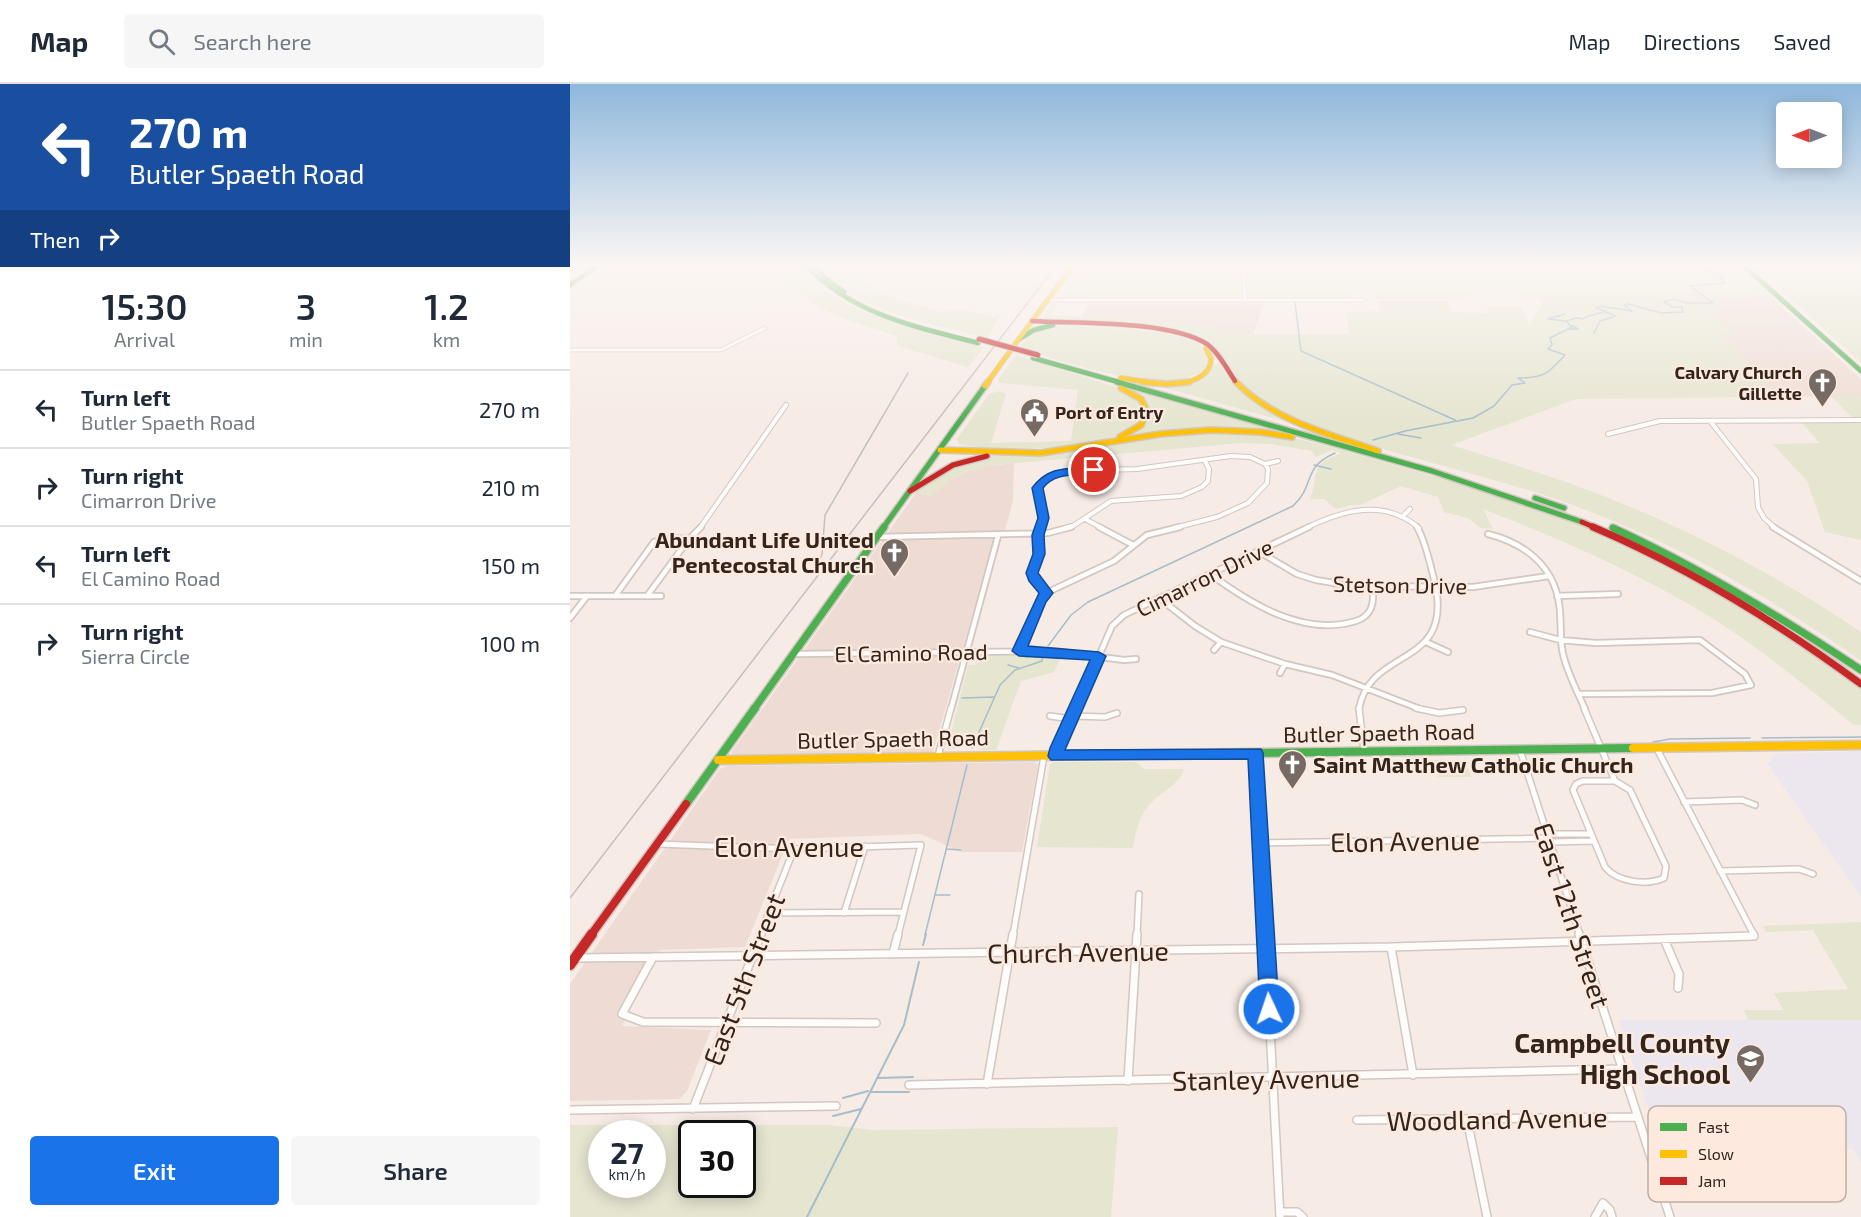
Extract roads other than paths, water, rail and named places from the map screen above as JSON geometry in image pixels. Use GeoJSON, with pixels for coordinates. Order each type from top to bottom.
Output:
{"type":"FeatureCollection","features":[{"type":"Feature","properties":{"kind":"main road"},"geometry":{"type":"LineString","coordinates":[[896,319],[1063,364],[1490,489],[1571,517],[1668,561],[1731,596],[1801,641],[1861,684]]}},
{"type":"Feature","properties":{"kind":"main road"},"geometry":{"type":"LineString","coordinates":[[907,319],[979,341]]}},
{"type":"Feature","properties":{"kind":"main road"},"geometry":{"type":"LineString","coordinates":[[1803,319],[1861,371]]}},
{"type":"Feature","properties":{"kind":"main road"},"geometry":{"type":"LineString","coordinates":[[1032,321],[1151,330],[1182,335],[1205,347],[1212,361],[1206,373],[1198,377],[1166,384],[1121,378],[1063,364]]}},
{"type":"Feature","properties":{"kind":"main road"},"geometry":{"type":"LineString","coordinates":[[573,962],[1032,321]]}},
{"type":"Feature","properties":{"kind":"main road"},"geometry":{"type":"LineString","coordinates":[[1032,321],[1164,330],[1194,337],[1209,346],[1240,387],[1266,406],[1309,426],[1383,453]]}},
{"type":"Feature","properties":{"kind":"main road"},"geometry":{"type":"LineString","coordinates":[[1019,339],[1042,327],[1062,325]]}},
{"type":"Feature","properties":{"kind":"main road"},"geometry":{"type":"LineString","coordinates":[[1063,364],[1383,453],[1548,502],[1639,539],[1709,574],[1782,617],[1861,670]]}},
{"type":"Feature","properties":{"kind":"main road"},"geometry":{"type":"LineString","coordinates":[[941,448],[1012,451],[1066,447],[1121,436],[1133,431],[1146,417],[1146,405],[1141,399],[1128,391],[1063,364]]}},
{"type":"Feature","properties":{"kind":"main road"},"geometry":{"type":"LineString","coordinates":[[910,491],[953,465],[988,456],[1060,451],[1183,431],[1260,432],[1303,439],[1490,489]]}},
{"type":"Feature","properties":{"kind":"main road"},"geometry":{"type":"LineString","coordinates":[[941,448],[1010,453]]}},
{"type":"Feature","properties":{"kind":"main road","name":"Butler Spaeth Road"},"geometry":{"type":"LineString","coordinates":[[718,760],[1861,745]]}},
{"type":"Feature","properties":{"kind":"street"},"geometry":{"type":"LineString","coordinates":[[570,350],[721,350],[765,327]]}},
{"type":"Feature","properties":{"kind":"street"},"geometry":{"type":"LineString","coordinates":[[647,596],[689,539],[699,530],[786,405]]}},
{"type":"Feature","properties":{"kind":"street"},"geometry":{"type":"LineString","coordinates":[[1608,434],[1650,422],[1861,420]]}},
{"type":"Feature","properties":{"kind":"street"},"geometry":{"type":"LineString","coordinates":[[1710,421],[1756,479],[1758,507],[1764,518],[1778,531],[1861,581]]}},
{"type":"Feature","properties":{"kind":"street"},"geometry":{"type":"LineString","coordinates":[[1046,593],[1033,578],[1032,573],[1039,554],[1038,535],[1044,518],[1038,488],[1045,478],[1072,470],[1137,469],[1241,456],[1265,464],[1278,461]]}},
{"type":"Feature","properties":{"kind":"street"},"geometry":{"type":"LineString","coordinates":[[878,537],[1038,535],[1061,530],[1085,519],[1102,506],[1119,499],[1171,496],[1192,492],[1208,481],[1209,469],[1205,461]]}},
{"type":"Feature","properties":{"kind":"street"},"geometry":{"type":"LineString","coordinates":[[1019,651],[1040,601],[1046,593],[1114,561],[1147,535],[1217,517],[1248,503],[1268,483],[1268,469],[1265,464]]}},
{"type":"Feature","properties":{"kind":"street"},"geometry":{"type":"LineString","coordinates":[[1095,503],[1102,506]]}},
{"type":"Feature","properties":{"kind":"street"},"geometry":{"type":"LineString","coordinates":[[1364,752],[1359,709],[1365,688],[1376,676],[1426,642],[1438,620],[1434,586],[1419,528],[1413,521],[1403,516],[1410,509]]}},
{"type":"Feature","properties":{"kind":"street","name":"Cimarron Drive"},"geometry":{"type":"LineString","coordinates":[[1056,756],[1112,626],[1124,615],[1343,511],[1371,510],[1403,516]]}},
{"type":"Feature","properties":{"kind":"street"},"geometry":{"type":"LineString","coordinates":[[1085,519],[1133,545]]}},
{"type":"Feature","properties":{"kind":"street"},"geometry":{"type":"LineString","coordinates":[[1488,534],[1506,538],[1526,548],[1543,563],[1557,596],[1560,640],[1564,659],[1615,781]]}},
{"type":"Feature","properties":{"kind":"street"},"geometry":{"type":"LineString","coordinates":[[938,757],[998,536]]}},
{"type":"Feature","properties":{"kind":"street"},"geometry":{"type":"LineString","coordinates":[[615,596],[654,542],[673,538],[689,539]]}},
{"type":"Feature","properties":{"kind":"street","name":"Stetson Drive"},"geometry":{"type":"LineString","coordinates":[[1258,551],[1283,569],[1328,584],[1372,587],[1478,586],[1527,576],[1549,576]]}},
{"type":"Feature","properties":{"kind":"street"},"geometry":{"type":"LineString","coordinates":[[1210,574],[1256,605],[1292,618],[1334,626],[1352,623],[1367,616],[1374,604],[1372,587]]}},
{"type":"Feature","properties":{"kind":"street"},"geometry":{"type":"LineString","coordinates":[[1557,596],[1618,594]]}},
{"type":"Feature","properties":{"kind":"street"},"geometry":{"type":"LineString","coordinates":[[570,596],[661,596]]}},
{"type":"Feature","properties":{"kind":"street"},"geometry":{"type":"LineString","coordinates":[[570,618],[586,596]]}},
{"type":"Feature","properties":{"kind":"street"},"geometry":{"type":"LineString","coordinates":[[1159,598],[1195,626],[1221,642],[1285,664],[1332,675],[1425,711],[1439,713],[1463,710]]}},
{"type":"Feature","properties":{"kind":"street"},"geometry":{"type":"LineString","coordinates":[[1530,632],[1543,637],[1578,642],[1662,643],[1691,637],[1700,640],[1745,674],[1750,685],[1712,693],[1579,694]]}},
{"type":"Feature","properties":{"kind":"street"},"geometry":{"type":"LineString","coordinates":[[1214,650],[1221,642]]}},
{"type":"Feature","properties":{"kind":"street"},"geometry":{"type":"LineString","coordinates":[[1426,642],[1448,652]]}},
{"type":"Feature","properties":{"kind":"street","name":"El Camino Road"},"geometry":{"type":"LineString","coordinates":[[795,654],[1054,651],[1124,660],[1136,659]]}},
{"type":"Feature","properties":{"kind":"street"},"geometry":{"type":"LineString","coordinates":[[1280,673],[1285,664]]}},
{"type":"Feature","properties":{"kind":"street"},"geometry":{"type":"LineString","coordinates":[[1050,716],[1105,717],[1117,713]]}},
{"type":"Feature","properties":{"kind":"street"},"geometry":{"type":"LineString","coordinates":[[1656,748],[1720,871],[1799,869],[1813,874]]}},
{"type":"Feature","properties":{"kind":"street","name":"East 12th Street"},"geometry":{"type":"LineString","coordinates":[[1520,750],[1648,1148]]}},
{"type":"Feature","properties":{"kind":"street"},"geometry":{"type":"LineString","coordinates":[[1256,753],[1280,1214],[1297,1212],[1303,1217]]}},
{"type":"Feature","properties":{"kind":"street"},"geometry":{"type":"LineString","coordinates":[[987,1083],[1044,756]]}},
{"type":"Feature","properties":{"kind":"street"},"geometry":{"type":"LineString","coordinates":[[1583,781],[1615,781],[1630,790],[1635,799],[1666,866],[1664,878],[1659,881],[1622,880],[1612,876],[1605,870],[1590,834],[1574,790],[1576,784],[1583,781]]}},
{"type":"Feature","properties":{"kind":"street"},"geometry":{"type":"LineString","coordinates":[[1684,802],[1742,800],[1755,805]]}},
{"type":"Feature","properties":{"kind":"street"},"geometry":{"type":"LineString","coordinates":[[1549,838],[1590,834]]}},
{"type":"Feature","properties":{"kind":"street"},"geometry":{"type":"LineString","coordinates":[[1549,838],[1593,841]]}},
{"type":"Feature","properties":{"kind":"street","name":"Elon Avenue"},"geometry":{"type":"LineString","coordinates":[[1260,843],[1549,838]]}},
{"type":"Feature","properties":{"kind":"street","name":"Elon Avenue"},"geometry":{"type":"LineString","coordinates":[[658,844],[794,849],[921,845],[904,912]]}},
{"type":"Feature","properties":{"kind":"street"},"geometry":{"type":"LineString","coordinates":[[844,913],[865,846]]}},
{"type":"Feature","properties":{"kind":"street","name":"East 5th Street"},"geometry":{"type":"LineString","coordinates":[[693,1109],[794,849]]}},
{"type":"Feature","properties":{"kind":"street","name":"Church Avenue"},"geometry":{"type":"LineString","coordinates":[[573,962],[653,957],[1391,947],[1754,936],[1720,871]]}},
{"type":"Feature","properties":{"kind":"street"},"geometry":{"type":"LineString","coordinates":[[1128,1081],[1140,894]]}},
{"type":"Feature","properties":{"kind":"street"},"geometry":{"type":"LineString","coordinates":[[768,913],[904,912],[893,954]]}},
{"type":"Feature","properties":{"kind":"street"},"geometry":{"type":"LineString","coordinates":[[1664,939],[1679,974],[1678,988]]}},
{"type":"Feature","properties":{"kind":"street"},"geometry":{"type":"LineString","coordinates":[[1391,947],[1413,1075]]}},
{"type":"Feature","properties":{"kind":"street"},"geometry":{"type":"LineString","coordinates":[[653,957],[622,1014],[643,1022],[876,1023]]}},
{"type":"Feature","properties":{"kind":"street","name":"Stanley Avenue"},"geometry":{"type":"LineString","coordinates":[[909,1085],[1622,1069]]}},
{"type":"Feature","properties":{"kind":"street"},"geometry":{"type":"LineString","coordinates":[[570,1110],[836,1106]]}},
{"type":"Feature","properties":{"kind":"street","name":"Woodland Avenue"},"geometry":{"type":"LineString","coordinates":[[1357,1120],[1638,1117]]}},
{"type":"Feature","properties":{"kind":"street"},"geometry":{"type":"LineString","coordinates":[[1467,1119],[1487,1217]]}},
{"type":"Feature","properties":{"kind":"street","name":"East 12th Street"},"geometry":{"type":"LineString","coordinates":[[1665,1202],[1670,1217]]}},
{"type":"Feature","properties":{"kind":"street"},"geometry":{"type":"LineString","coordinates":[[1595,1217],[1603,1203],[1610,1210],[1612,1217]]}},
{"type":"Feature","properties":{"kind":"waterway"},"geometry":{"type":"LineString","coordinates":[[1297,319],[1301,351],[1455,420]]}},
{"type":"Feature","properties":{"kind":"waterway"},"geometry":{"type":"LineString","coordinates":[[1548,319],[1565,321]]}},
{"type":"Feature","properties":{"kind":"waterway"},"geometry":{"type":"LineString","coordinates":[[1568,329],[1572,327],[1566,321],[1573,319]]}},
{"type":"Feature","properties":{"kind":"waterway"},"geometry":{"type":"LineString","coordinates":[[1594,333],[1600,321],[1607,319]]}},
{"type":"Feature","properties":{"kind":"waterway"},"geometry":{"type":"LineString","coordinates":[[1568,329],[1578,329],[1573,326]]}},
{"type":"Feature","properties":{"kind":"waterway"},"geometry":{"type":"LineString","coordinates":[[1373,440],[1405,431],[1473,418],[1494,406],[1512,385],[1525,383],[1518,378],[1540,376],[1554,367],[1565,355],[1548,349],[1552,345],[1550,338],[1568,329]]}},
{"type":"Feature","properties":{"kind":"waterway"},"geometry":{"type":"LineString","coordinates":[[1398,434],[1421,438]]}},
{"type":"Feature","properties":{"kind":"waterway"},"geometry":{"type":"LineString","coordinates":[[1317,466],[1335,453]]}},
{"type":"Feature","properties":{"kind":"waterway"},"geometry":{"type":"LineString","coordinates":[[1048,646],[1071,615],[1088,602],[1293,506],[1300,498],[1317,466]]}},
{"type":"Feature","properties":{"kind":"waterway"},"geometry":{"type":"LineString","coordinates":[[1317,466],[1331,469]]}},
{"type":"Feature","properties":{"kind":"waterway"},"geometry":{"type":"LineString","coordinates":[[1037,655],[1034,657],[1043,657]]}},
{"type":"Feature","properties":{"kind":"waterway"},"geometry":{"type":"LineString","coordinates":[[1026,657],[1034,656]]}},
{"type":"Feature","properties":{"kind":"waterway"},"geometry":{"type":"LineString","coordinates":[[972,748],[1000,685],[1015,670],[1042,661],[1043,657]]}},
{"type":"Feature","properties":{"kind":"waterway"},"geometry":{"type":"LineString","coordinates":[[1043,657],[1057,657]]}},
{"type":"Feature","properties":{"kind":"waterway"},"geometry":{"type":"LineString","coordinates":[[1008,665],[1019,668]]}},
{"type":"Feature","properties":{"kind":"waterway"},"geometry":{"type":"LineString","coordinates":[[962,698],[994,697]]}},
{"type":"Feature","properties":{"kind":"waterway"},"geometry":{"type":"LineString","coordinates":[[1762,738],[1861,737]]}},
{"type":"Feature","properties":{"kind":"waterway"},"geometry":{"type":"LineString","coordinates":[[1653,742],[1670,739],[1750,738]]}},
{"type":"Feature","properties":{"kind":"waterway"},"geometry":{"type":"LineString","coordinates":[[925,935],[967,765]]}},
{"type":"Feature","properties":{"kind":"waterway"},"geometry":{"type":"LineString","coordinates":[[947,849],[961,850]]}},
{"type":"Feature","properties":{"kind":"waterway"},"geometry":{"type":"LineString","coordinates":[[936,895],[950,895]]}},
{"type":"Feature","properties":{"kind":"waterway"},"geometry":{"type":"LineString","coordinates":[[923,945],[926,934]]}},
{"type":"Feature","properties":{"kind":"waterway"},"geometry":{"type":"LineString","coordinates":[[807,1217],[904,1025],[919,962]]}},
{"type":"Feature","properties":{"kind":"waterway"},"geometry":{"type":"LineString","coordinates":[[878,1078],[913,1077]]}},
{"type":"Feature","properties":{"kind":"waterway"},"geometry":{"type":"LineString","coordinates":[[843,1098],[868,1091]]}},
{"type":"Feature","properties":{"kind":"waterway"},"geometry":{"type":"LineString","coordinates":[[871,1092],[909,1092]]}},
{"type":"Feature","properties":{"kind":"waterway"},"geometry":{"type":"LineString","coordinates":[[833,1116],[861,1109]]}},
{"type":"Feature","properties":{"kind":"railway"},"geometry":{"type":"LineString","coordinates":[[570,898],[1015,319]]}},
{"type":"Feature","properties":{"kind":"railway"},"geometry":{"type":"LineString","coordinates":[[816,569],[822,554],[825,515],[908,373]]}},
{"type":"Feature","properties":{"kind":"place","name":"Calvary Church Gillette"},"geometry":{"type":"Point","coordinates":[1823,408]}},
{"type":"Feature","properties":{"kind":"place","name":"Port of Entry"},"geometry":{"type":"Point","coordinates":[1034,438]}},
{"type":"Feature","properties":{"kind":"place","name":"Abundant Life United Pentecostal Church"},"geometry":{"type":"Point","coordinates":[895,578]}},
{"type":"Feature","properties":{"kind":"place","name":"Saint Matthew Catholic Church"},"geometry":{"type":"Point","coordinates":[1292,790]}},
{"type":"Feature","properties":{"kind":"place","name":"Campbell County High School"},"geometry":{"type":"Point","coordinates":[1751,1084]}}]}
